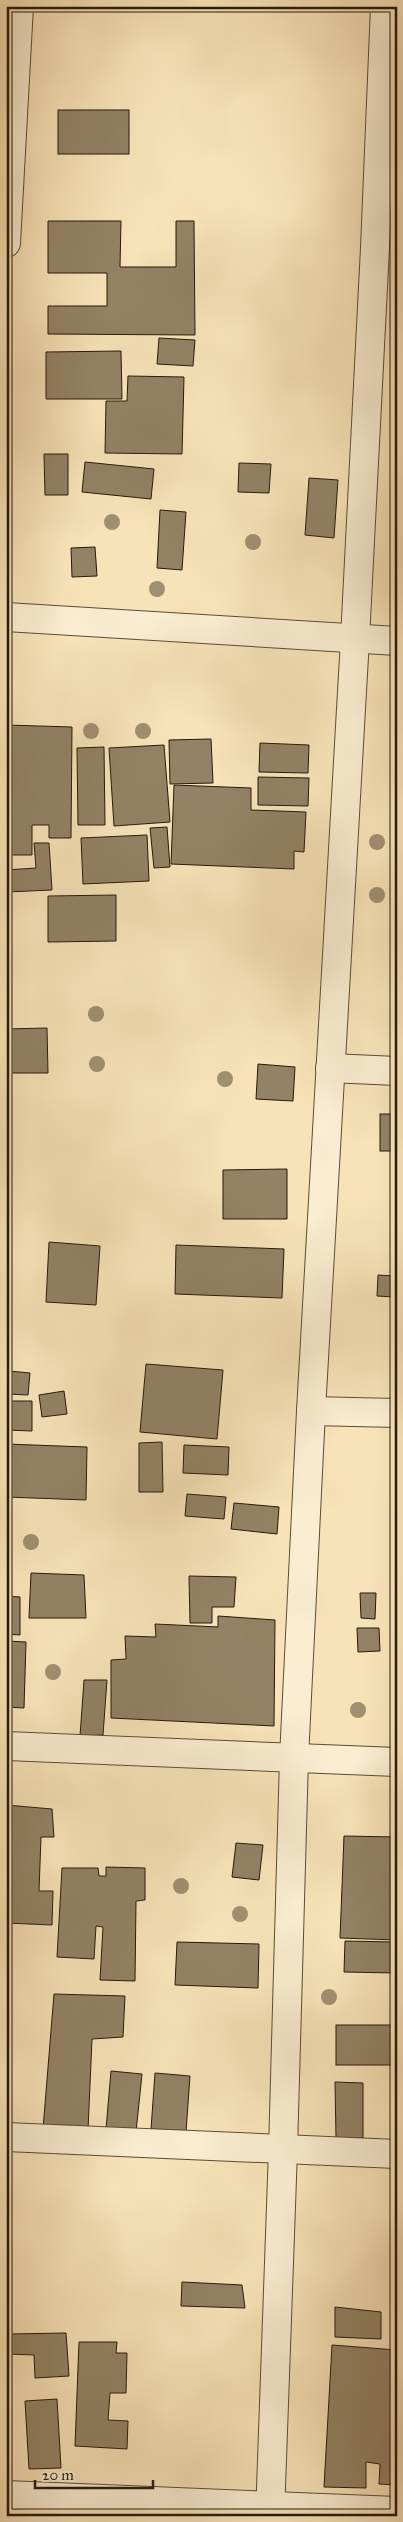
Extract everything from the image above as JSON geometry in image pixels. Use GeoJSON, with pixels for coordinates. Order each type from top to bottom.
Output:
{"type":"FeatureCollection","features":[{"type":"Feature","properties":{"kind":"street"},"geometry":{"type":"LineString","coordinates":[[6,243],[10,108],[19,6]]}},
{"type":"Feature","properties":{"kind":"street"},"geometry":{"type":"LineString","coordinates":[[270,2510],[283,2150],[294,1758],[311,1411],[355,639],[386,248],[385,6]]}},
{"type":"Feature","properties":{"kind":"street"},"geometry":{"type":"LineString","coordinates":[[6,617],[397,641]]}},
{"type":"Feature","properties":{"kind":"street"},"geometry":{"type":"LineString","coordinates":[[330,1068],[397,1071]]}},
{"type":"Feature","properties":{"kind":"street"},"geometry":{"type":"LineString","coordinates":[[311,1411],[397,1413]]}},
{"type":"Feature","properties":{"kind":"street"},"geometry":{"type":"LineString","coordinates":[[6,1746],[397,1762]]}},
{"type":"Feature","properties":{"kind":"street"},"geometry":{"type":"LineString","coordinates":[[6,2137],[397,2154]]}},
{"type":"Feature","properties":{"kind":"street"},"geometry":{"type":"LineString","coordinates":[[6,2495],[270,2510],[397,2511]]}},
{"type":"Feature","properties":{"kind":"building"},"geometry":{"type":"Polygon","coordinates":[[[58,110],[129,110],[129,154],[58,154],[58,110]]]}},
{"type":"Feature","properties":{"kind":"building"},"geometry":{"type":"Polygon","coordinates":[[[48,221],[121,221],[120,267],[176,267],[176,221],[194,221],[195,335],[48,334],[48,306],[107,306],[107,273],[48,273],[48,221]]]}},
{"type":"Feature","properties":{"kind":"building"},"geometry":{"type":"Polygon","coordinates":[[[159,338],[195,340],[193,366],[157,364],[159,338]]]}},
{"type":"Feature","properties":{"kind":"building"},"geometry":{"type":"Polygon","coordinates":[[[121,351],[122,399],[46,399],[46,352],[121,351]]]}},
{"type":"Feature","properties":{"kind":"building"},"geometry":{"type":"Polygon","coordinates":[[[128,376],[184,377],[182,454],[105,453],[106,401],[127,401],[128,376]]]}},
{"type":"Feature","properties":{"kind":"building"},"geometry":{"type":"Polygon","coordinates":[[[44,454],[68,454],[68,495],[45,495],[44,454]]]}},
{"type":"Feature","properties":{"kind":"building"},"geometry":{"type":"Polygon","coordinates":[[[85,462],[154,469],[151,499],[82,492],[85,462]]]}},
{"type":"Feature","properties":{"kind":"building"},"geometry":{"type":"Polygon","coordinates":[[[239,463],[271,464],[269,493],[238,492],[239,463]]]}},
{"type":"Feature","properties":{"kind":"building"},"geometry":{"type":"Polygon","coordinates":[[[309,478],[338,480],[334,538],[305,535],[309,478]]]}},
{"type":"Feature","properties":{"kind":"building"},"geometry":{"type":"Polygon","coordinates":[[[160,510],[186,512],[182,570],[157,568],[160,510]]]}},
{"type":"Feature","properties":{"kind":"building"},"geometry":{"type":"Polygon","coordinates":[[[95,547],[97,576],[72,577],[71,548],[95,547]]]}},
{"type":"Feature","properties":{"kind":"building"},"geometry":{"type":"Polygon","coordinates":[[[6,725],[72,727],[71,838],[49,838],[49,825],[32,825],[32,855],[6,855],[6,725]]]}},
{"type":"Feature","properties":{"kind":"building"},"geometry":{"type":"Polygon","coordinates":[[[211,739],[213,783],[170,784],[169,740],[211,739]]]}},
{"type":"Feature","properties":{"kind":"building"},"geometry":{"type":"Polygon","coordinates":[[[260,743],[309,745],[308,773],[259,772],[260,743]]]}},
{"type":"Feature","properties":{"kind":"building"},"geometry":{"type":"Polygon","coordinates":[[[164,745],[170,822],[114,826],[109,748],[164,745]]]}},
{"type":"Feature","properties":{"kind":"building"},"geometry":{"type":"Polygon","coordinates":[[[104,747],[105,825],[78,825],[77,748],[104,747]]]}},
{"type":"Feature","properties":{"kind":"building"},"geometry":{"type":"Polygon","coordinates":[[[258,777],[309,778],[308,806],[258,805],[258,777]]]}},
{"type":"Feature","properties":{"kind":"building"},"geometry":{"type":"Polygon","coordinates":[[[174,785],[251,788],[251,810],[306,812],[304,852],[294,851],[294,869],[171,864],[174,785]]]}},
{"type":"Feature","properties":{"kind":"building"},"geometry":{"type":"Polygon","coordinates":[[[167,827],[170,867],[154,868],[150,828],[167,827]]]}},
{"type":"Feature","properties":{"kind":"building"},"geometry":{"type":"Polygon","coordinates":[[[147,835],[149,881],[83,884],[81,838],[147,835]]]}},
{"type":"Feature","properties":{"kind":"building"},"geometry":{"type":"Polygon","coordinates":[[[34,843],[49,843],[52,890],[6,892],[6,870],[36,868],[34,843]]]}},
{"type":"Feature","properties":{"kind":"building"},"geometry":{"type":"Polygon","coordinates":[[[116,895],[116,941],[48,942],[48,896],[116,895]]]}},
{"type":"Feature","properties":{"kind":"building"},"geometry":{"type":"Polygon","coordinates":[[[47,1028],[48,1073],[6,1073],[6,1029],[47,1028]]]}},
{"type":"Feature","properties":{"kind":"building"},"geometry":{"type":"Polygon","coordinates":[[[258,1064],[295,1067],[293,1101],[256,1099],[258,1064]]]}},
{"type":"Feature","properties":{"kind":"building"},"geometry":{"type":"Polygon","coordinates":[[[380,1114],[397,1114],[397,1151],[380,1151],[380,1114]]]}},
{"type":"Feature","properties":{"kind":"building"},"geometry":{"type":"Polygon","coordinates":[[[287,1169],[287,1219],[223,1219],[223,1170],[287,1169]]]}},
{"type":"Feature","properties":{"kind":"building"},"geometry":{"type":"Polygon","coordinates":[[[49,1242],[100,1246],[96,1305],[46,1302],[49,1242]]]}},
{"type":"Feature","properties":{"kind":"building"},"geometry":{"type":"Polygon","coordinates":[[[176,1245],[284,1249],[282,1298],[175,1294],[176,1245]]]}},
{"type":"Feature","properties":{"kind":"building"},"geometry":{"type":"Polygon","coordinates":[[[378,1275],[395,1276],[394,1297],[377,1296],[378,1275]]]}},
{"type":"Feature","properties":{"kind":"building"},"geometry":{"type":"Polygon","coordinates":[[[146,1364],[223,1370],[217,1439],[140,1432],[146,1364]]]}},
{"type":"Feature","properties":{"kind":"building"},"geometry":{"type":"Polygon","coordinates":[[[9,1371],[30,1373],[28,1395],[7,1394],[9,1371]]]}},
{"type":"Feature","properties":{"kind":"building"},"geometry":{"type":"Polygon","coordinates":[[[64,1391],[67,1414],[42,1417],[39,1395],[64,1391]]]}},
{"type":"Feature","properties":{"kind":"building"},"geometry":{"type":"Polygon","coordinates":[[[7,1401],[32,1401],[32,1431],[6,1430],[7,1401]]]}},
{"type":"Feature","properties":{"kind":"building"},"geometry":{"type":"Polygon","coordinates":[[[162,1442],[163,1492],[139,1492],[139,1443],[162,1442]]]}},
{"type":"Feature","properties":{"kind":"building"},"geometry":{"type":"Polygon","coordinates":[[[6,1444],[87,1447],[86,1500],[6,1497],[6,1444]]]}},
{"type":"Feature","properties":{"kind":"building"},"geometry":{"type":"Polygon","coordinates":[[[184,1445],[229,1447],[228,1475],[183,1473],[184,1445]]]}},
{"type":"Feature","properties":{"kind":"building"},"geometry":{"type":"Polygon","coordinates":[[[187,1494],[226,1497],[224,1519],[185,1516],[187,1494]]]}},
{"type":"Feature","properties":{"kind":"building"},"geometry":{"type":"Polygon","coordinates":[[[234,1503],[279,1507],[277,1534],[231,1529],[234,1503]]]}},
{"type":"Feature","properties":{"kind":"building"},"geometry":{"type":"Polygon","coordinates":[[[31,1573],[84,1575],[86,1618],[29,1618],[31,1573]]]}},
{"type":"Feature","properties":{"kind":"building"},"geometry":{"type":"Polygon","coordinates":[[[189,1576],[236,1577],[234,1607],[212,1607],[212,1623],[190,1623],[189,1576]]]}},
{"type":"Feature","properties":{"kind":"building"},"geometry":{"type":"Polygon","coordinates":[[[360,1593],[376,1593],[375,1619],[361,1618],[360,1593]]]}},
{"type":"Feature","properties":{"kind":"building"},"geometry":{"type":"Polygon","coordinates":[[[6,1596],[20,1597],[20,1635],[6,1634],[6,1596]]]}},
{"type":"Feature","properties":{"kind":"building"},"geometry":{"type":"Polygon","coordinates":[[[218,1616],[275,1620],[274,1726],[111,1718],[111,1660],[126,1659],[125,1636],[156,1637],[155,1624],[218,1627],[218,1616]]]}},
{"type":"Feature","properties":{"kind":"building"},"geometry":{"type":"Polygon","coordinates":[[[357,1628],[379,1628],[380,1651],[358,1652],[357,1628]]]}},
{"type":"Feature","properties":{"kind":"building"},"geometry":{"type":"Polygon","coordinates":[[[6,1641],[26,1642],[24,1708],[6,1707],[6,1641]]]}},
{"type":"Feature","properties":{"kind":"building"},"geometry":{"type":"Polygon","coordinates":[[[84,1680],[107,1680],[103,1735],[80,1736],[84,1680]]]}},
{"type":"Feature","properties":{"kind":"building"},"geometry":{"type":"Polygon","coordinates":[[[6,1805],[52,1809],[54,1837],[41,1837],[39,1891],[53,1891],[52,1925],[6,1923],[6,1805]]]}},
{"type":"Feature","properties":{"kind":"building"},"geometry":{"type":"Polygon","coordinates":[[[344,1836],[397,1837],[397,1940],[340,1938],[344,1836]]]}},
{"type":"Feature","properties":{"kind":"building"},"geometry":{"type":"Polygon","coordinates":[[[236,1843],[263,1845],[259,1880],[232,1877],[236,1843]]]}},
{"type":"Feature","properties":{"kind":"building"},"geometry":{"type":"Polygon","coordinates":[[[106,1867],[145,1868],[145,1900],[136,1901],[135,1981],[100,1980],[103,1927],[96,1926],[94,1959],[57,1957],[62,1868],[98,1868],[99,1876],[106,1876],[106,1867]]]}},
{"type":"Feature","properties":{"kind":"building"},"geometry":{"type":"Polygon","coordinates":[[[345,1941],[396,1942],[396,1973],[344,1972],[345,1941]]]}},
{"type":"Feature","properties":{"kind":"building"},"geometry":{"type":"Polygon","coordinates":[[[177,1942],[259,1944],[258,1988],[175,1985],[177,1942]]]}},
{"type":"Feature","properties":{"kind":"building"},"geometry":{"type":"Polygon","coordinates":[[[54,1994],[125,1996],[123,2037],[92,2039],[88,2130],[43,2129],[54,1994]]]}},
{"type":"Feature","properties":{"kind":"building"},"geometry":{"type":"Polygon","coordinates":[[[336,2025],[397,2025],[397,2065],[336,2065],[336,2025]]]}},
{"type":"Feature","properties":{"kind":"building"},"geometry":{"type":"Polygon","coordinates":[[[6,2062],[11,2062],[8,2103],[6,2103],[6,2062]]]}},
{"type":"Feature","properties":{"kind":"building"},"geometry":{"type":"Polygon","coordinates":[[[111,2071],[142,2074],[136,2132],[106,2129],[111,2071]]]}},
{"type":"Feature","properties":{"kind":"building"},"geometry":{"type":"Polygon","coordinates":[[[155,2073],[190,2076],[186,2132],[151,2129],[155,2073]]]}},
{"type":"Feature","properties":{"kind":"building"},"geometry":{"type":"Polygon","coordinates":[[[335,2082],[363,2083],[363,2138],[336,2138],[335,2082]]]}},
{"type":"Feature","properties":{"kind":"building"},"geometry":{"type":"Polygon","coordinates":[[[182,2282],[242,2285],[245,2308],[181,2306],[182,2282]]]}},
{"type":"Feature","properties":{"kind":"building"},"geometry":{"type":"Polygon","coordinates":[[[335,2307],[381,2312],[381,2339],[335,2337],[335,2307]]]}},
{"type":"Feature","properties":{"kind":"building"},"geometry":{"type":"Polygon","coordinates":[[[66,2333],[69,2376],[35,2378],[34,2355],[8,2354],[7,2334],[66,2333]]]}},
{"type":"Feature","properties":{"kind":"building"},"geometry":{"type":"Polygon","coordinates":[[[79,2342],[117,2342],[116,2353],[127,2353],[126,2393],[110,2393],[108,2420],[128,2421],[127,2449],[75,2446],[79,2342]]]}},
{"type":"Feature","properties":{"kind":"building"},"geometry":{"type":"Polygon","coordinates":[[[332,2345],[397,2350],[397,2485],[379,2484],[380,2464],[366,2462],[366,2488],[324,2487],[332,2345]]]}},
{"type":"Feature","properties":{"kind":"building"},"geometry":{"type":"Polygon","coordinates":[[[57,2399],[61,2468],[29,2469],[25,2401],[57,2399]]]}}]}
